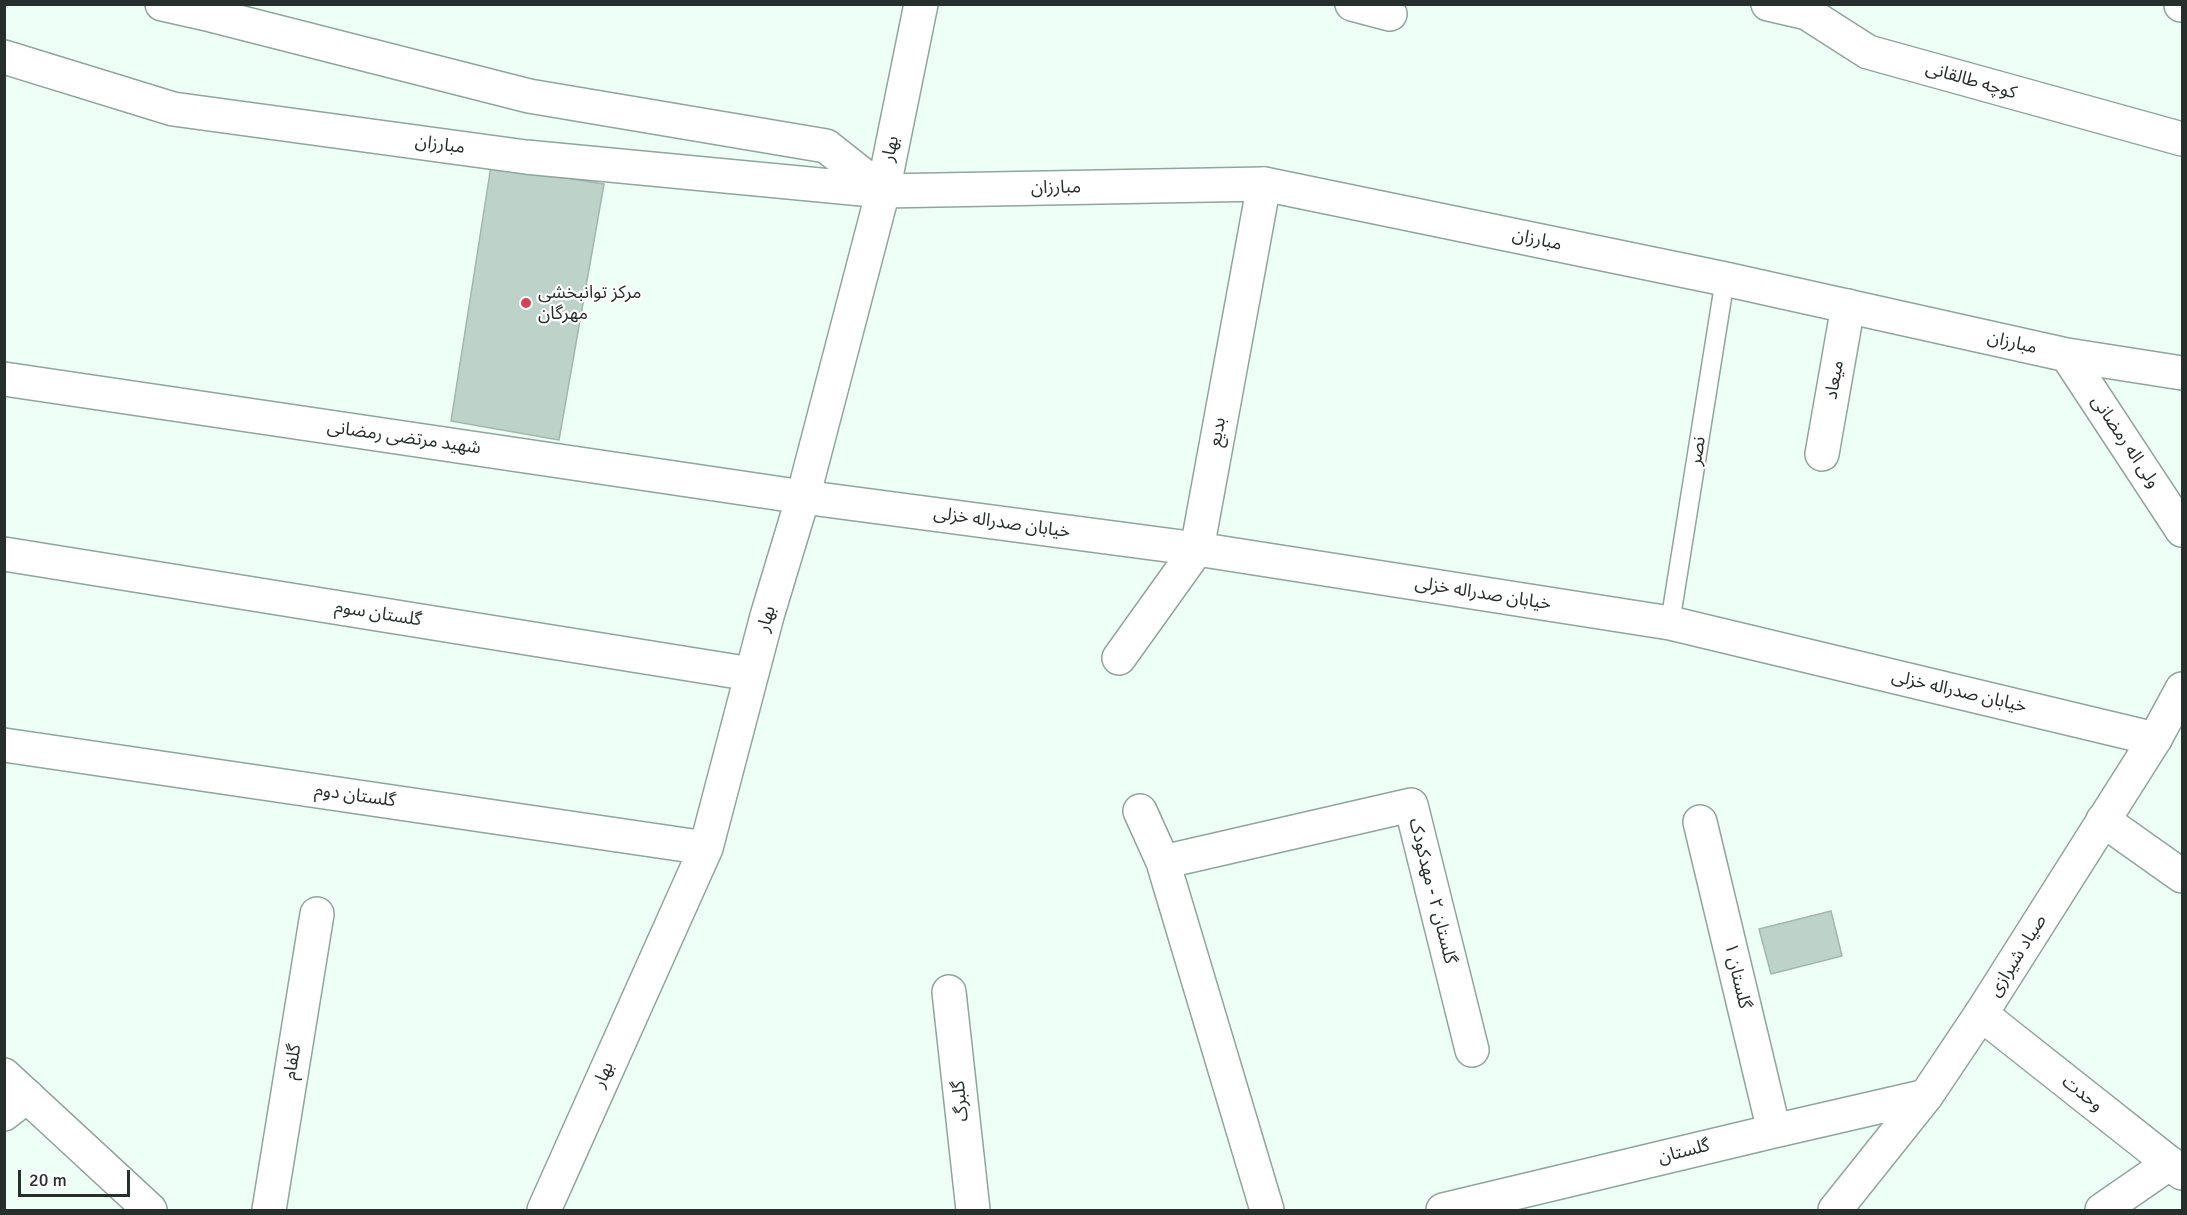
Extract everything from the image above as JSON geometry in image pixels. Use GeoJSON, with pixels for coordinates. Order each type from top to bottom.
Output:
{"type":"FeatureCollection","features":[{"type":"Feature","properties":{"kind":"street"},"geometry":{"type":"LineString","coordinates":[[162,4],[212,10],[529,96],[826,146],[883,191]]}},
{"type":"Feature","properties":{"kind":"street","name":"بهار"},"geometry":{"type":"LineString","coordinates":[[544,1210],[706,848],[752,674],[803,497],[883,191],[921,4]]}},
{"type":"Feature","properties":{"kind":"street"},"geometry":{"type":"LineString","coordinates":[[1352,4],[1390,14]]}},
{"type":"Feature","properties":{"kind":"street","name":"کوچه طالقانی"},"geometry":{"type":"LineString","coordinates":[[1768,4],[1807,13],[1868,52],[2182,139]]}},
{"type":"Feature","properties":{"kind":"street","name":"مبارزان"},"geometry":{"type":"LineString","coordinates":[[4,57],[173,109],[526,157],[883,191],[1264,184],[1725,279],[2067,355],[2182,373]]}},
{"type":"Feature","properties":{"kind":"street","name":"بدیع"},"geometry":{"type":"LineString","coordinates":[[1119,658],[1197,549],[1264,184]]}},
{"type":"Feature","properties":{"kind":"street","name":"میعاد"},"geometry":{"type":"LineString","coordinates":[[1822,454],[1848,306]]}},
{"type":"Feature","properties":{"kind":"street","name":"ولی اله رمضانی"},"geometry":{"type":"LineString","coordinates":[[2067,355],[2182,530]]}},
{"type":"Feature","properties":{"kind":"street","name":"شهید مرتضی رمضانی"},"geometry":{"type":"LineString","coordinates":[[4,379],[803,497]]}},
{"type":"Feature","properties":{"kind":"street","name":"خیابان صدراله خزلی"},"geometry":{"type":"LineString","coordinates":[[803,497],[1197,549],[1670,623],[2155,738]]}},
{"type":"Feature","properties":{"kind":"street","name":"گلستان سوم"},"geometry":{"type":"LineString","coordinates":[[4,554],[752,674]]}},
{"type":"Feature","properties":{"kind":"street","name":"صیاد شیرازی"},"geometry":{"type":"LineString","coordinates":[[1835,1210],[1926,1096],[1982,1014],[2155,738],[2182,688]]}},
{"type":"Feature","properties":{"kind":"street","name":"گلستان دوم"},"geometry":{"type":"LineString","coordinates":[[4,745],[706,848]]}},
{"type":"Feature","properties":{"kind":"street","name":"گلستان ۲ - مهدکودک"},"geometry":{"type":"LineString","coordinates":[[1163,862],[1411,805],[1472,1050]]}},
{"type":"Feature","properties":{"kind":"street"},"geometry":{"type":"LineString","coordinates":[[1140,811],[1163,862],[1267,1210]]}},
{"type":"Feature","properties":{"kind":"street"},"geometry":{"type":"LineString","coordinates":[[2103,820],[2182,876]]}},
{"type":"Feature","properties":{"kind":"street","name":"گلستان ۱"},"geometry":{"type":"LineString","coordinates":[[1700,822],[1774,1131]]}},
{"type":"Feature","properties":{"kind":"street","name":"گلفام"},"geometry":{"type":"LineString","coordinates":[[269,1210],[317,914]]}},
{"type":"Feature","properties":{"kind":"street","name":"گلبرگ"},"geometry":{"type":"LineString","coordinates":[[949,992],[973,1210]]}},
{"type":"Feature","properties":{"kind":"street","name":"وحدت"},"geometry":{"type":"LineString","coordinates":[[1982,1014],[2176,1168]]}},
{"type":"Feature","properties":{"kind":"street"},"geometry":{"type":"LineString","coordinates":[[12,1095],[150,1210]]}},
{"type":"Feature","properties":{"kind":"street","name":"گلستان"},"geometry":{"type":"LineString","coordinates":[[1443,1210],[1926,1096]]}},
{"type":"Feature","properties":{"kind":"street"},"geometry":{"type":"LineString","coordinates":[[2102,1210],[2176,1168]]}},
{"type":"Feature","properties":{"kind":"lane","name":"نصر"},"geometry":{"type":"LineString","coordinates":[[1670,623],[1725,279]]}},
{"type":"Feature","properties":{"kind":"building","name":"مرکز توانبخشی مهرگان"},"geometry":{"type":"Polygon","coordinates":[[[491,166],[604,184],[559,440],[451,421],[491,166]]]}},
{"type":"Feature","properties":{"kind":"building"},"geometry":{"type":"Polygon","coordinates":[[[1831,911],[1842,956],[1771,974],[1759,929],[1831,911]]]}},
{"type":"Feature","properties":{"kind":"place","name":"مرکز توانبخشی مهرگان"},"geometry":{"type":"Point","coordinates":[526,303]}}]}
